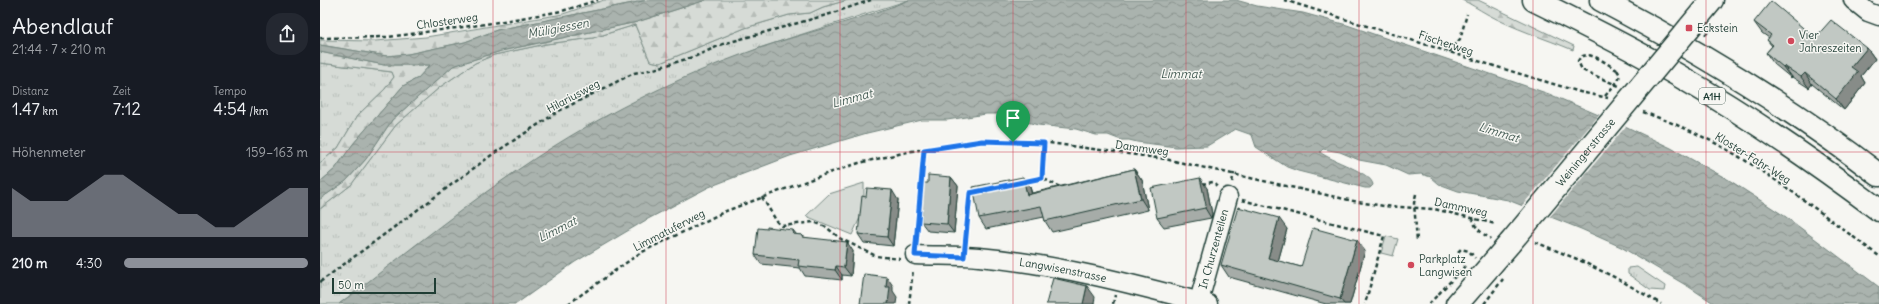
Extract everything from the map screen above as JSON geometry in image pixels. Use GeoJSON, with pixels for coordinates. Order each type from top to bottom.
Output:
{"type":"FeatureCollection","features":[{"type":"Feature","properties":{"kind":"main road","name":"A1H"},"geometry":{"type":"LineString","coordinates":[[1534,0],[1647,58],[1718,99],[1828,172],[1879,210]]}},
{"type":"Feature","properties":{"kind":"main road","name":"A1H"},"geometry":{"type":"LineString","coordinates":[[1601,0],[1683,44],[1740,79],[1798,116],[1879,175]]}},
{"type":"Feature","properties":{"kind":"main road","name":"Weiningerstrasse"},"geometry":{"type":"LineString","coordinates":[[1457,304],[1503,242],[1712,0]]}},
{"type":"Feature","properties":{"kind":"street"},"geometry":{"type":"LineString","coordinates":[[1853,0],[1868,12],[1879,16]]}},
{"type":"Feature","properties":{"kind":"street","name":"In Churzenteilen"},"geometry":{"type":"LineString","coordinates":[[1204,303],[1228,196]]}},
{"type":"Feature","properties":{"kind":"street","name":"Langwisenstrasse"},"geometry":{"type":"LineString","coordinates":[[911,262],[978,257],[1048,267],[1119,281],[1204,303]]}},
{"type":"Feature","properties":{"kind":"path","name":"Chlosterweg"},"geometry":{"type":"LineString","coordinates":[[320,38],[396,36],[486,24],[562,11],[598,0]]}},
{"type":"Feature","properties":{"kind":"path","name":"Hilariusweg"},"geometry":{"type":"LineString","coordinates":[[320,282],[493,154],[566,107],[634,73],[654,69],[696,56],[723,44],[830,14],[871,0]]}},
{"type":"Feature","properties":{"kind":"path","name":"Fischerweg"},"geometry":{"type":"LineString","coordinates":[[1284,0],[1580,92],[1605,96]]}},
{"type":"Feature","properties":{"kind":"path"},"geometry":{"type":"LineString","coordinates":[[1449,52],[1460,39],[1467,14]]}},
{"type":"Feature","properties":{"kind":"path"},"geometry":{"type":"LineString","coordinates":[[1611,99],[1605,96],[1618,81],[1620,75],[1617,70],[1590,55],[1580,57],[1578,61],[1582,70],[1622,88]]}},
{"type":"Feature","properties":{"kind":"path","name":"Kloster-Fahr-Weg"},"geometry":{"type":"LineString","coordinates":[[1636,109],[1701,136],[1747,162],[1798,196],[1879,256]]}},
{"type":"Feature","properties":{"kind":"path","name":"Dammweg"},"geometry":{"type":"LineString","coordinates":[[786,188],[859,163],[924,150],[982,141],[1044,143],[1165,159],[1358,202],[1384,206],[1434,209],[1473,217],[1496,224]]}},
{"type":"Feature","properties":{"kind":"path"},"geometry":{"type":"LineString","coordinates":[[1042,178],[1044,143]]}},
{"type":"Feature","properties":{"kind":"path"},"geometry":{"type":"LineString","coordinates":[[909,304],[911,262],[924,150]]}},
{"type":"Feature","properties":{"kind":"path"},"geometry":{"type":"LineString","coordinates":[[1020,183],[1042,178],[1068,191]]}},
{"type":"Feature","properties":{"kind":"path"},"geometry":{"type":"LineString","coordinates":[[1199,184],[1213,182],[1228,196],[1384,236],[1365,304]]}},
{"type":"Feature","properties":{"kind":"path","name":"Limmatuferweg"},"geometry":{"type":"LineString","coordinates":[[568,304],[640,253],[719,214],[786,188]]}},
{"type":"Feature","properties":{"kind":"path"},"geometry":{"type":"LineString","coordinates":[[964,257],[970,193],[977,192]]}},
{"type":"Feature","properties":{"kind":"path"},"geometry":{"type":"LineString","coordinates":[[1416,194],[1414,207],[1417,241]]}},
{"type":"Feature","properties":{"kind":"path"},"geometry":{"type":"LineString","coordinates":[[762,197],[777,222],[782,226],[814,222],[826,227],[841,239],[876,256],[911,262]]}},
{"type":"Feature","properties":{"kind":"path"},"geometry":{"type":"LineString","coordinates":[[1473,217],[1474,224],[1480,232],[1503,242]]}},
{"type":"Feature","properties":{"kind":"path"},"geometry":{"type":"LineString","coordinates":[[1536,241],[1620,280],[1661,304]]}},
{"type":"Feature","properties":{"kind":"path"},"geometry":{"type":"LineString","coordinates":[[1458,252],[1461,249],[1469,251],[1475,258]]}},
{"type":"Feature","properties":{"kind":"green space"},"geometry":{"type":"Polygon","coordinates":[[[604,0],[648,0],[497,30],[465,42],[408,54],[387,56],[320,45],[320,40],[375,41],[426,37],[563,14],[604,0]]]}},
{"type":"Feature","properties":{"kind":"green space"},"geometry":{"type":"Polygon","coordinates":[[[706,0],[848,0],[823,7],[810,13],[789,15],[745,28],[660,63],[650,61],[635,25],[593,38],[546,44],[494,55],[475,63],[440,87],[396,125],[351,185],[320,209],[320,199],[346,181],[366,159],[392,120],[453,66],[501,51],[637,22],[706,0]]]}},
{"type":"Feature","properties":{"kind":"green space"},"geometry":{"type":"Polygon","coordinates":[[[848,0],[909,0],[759,48],[638,101],[543,154],[511,175],[339,304],[320,304],[320,209],[351,185],[396,125],[440,87],[475,63],[494,55],[546,44],[593,38],[635,25],[650,61],[660,63],[745,28],[789,15],[810,13],[823,7],[848,0]]]}},
{"type":"Feature","properties":{"kind":"green space"},"geometry":{"type":"Polygon","coordinates":[[[1462,0],[1478,0],[1574,46],[1573,50],[1508,24],[1462,0]]]}},
{"type":"Feature","properties":{"kind":"green space"},"geometry":{"type":"Polygon","coordinates":[[[320,52],[384,65],[430,65],[418,78],[403,86],[353,144],[335,169],[320,182],[320,163],[338,148],[357,116],[385,89],[394,77],[392,72],[320,63],[320,52]]]}},
{"type":"Feature","properties":{"kind":"green space"},"geometry":{"type":"Polygon","coordinates":[[[320,63],[392,72],[394,77],[385,89],[357,116],[338,148],[320,163],[320,63]]]}},
{"type":"Feature","properties":{"kind":"green space"},"geometry":{"type":"Polygon","coordinates":[[[864,183],[864,209],[852,235],[806,216],[829,194],[864,183]]]}},
{"type":"Feature","properties":{"kind":"green space"},"geometry":{"type":"Polygon","coordinates":[[[1386,236],[1398,239],[1393,256],[1381,253],[1386,236]]]}},
{"type":"Feature","properties":{"kind":"green space"},"geometry":{"type":"Polygon","coordinates":[[[1637,267],[1665,286],[1664,291],[1650,290],[1628,274],[1628,268],[1637,267]]]}},
{"type":"Feature","properties":{"kind":"water","name":"Müligiessen"},"geometry":{"type":"Polygon","coordinates":[[[648,0],[706,0],[637,22],[501,51],[453,66],[392,120],[366,159],[346,181],[320,199],[320,182],[335,169],[353,144],[403,86],[418,78],[430,65],[384,65],[320,52],[320,45],[387,56],[408,54],[465,42],[497,30],[648,0]]]}},
{"type":"Feature","properties":{"kind":"water","name":"Limmat"},"geometry":{"type":"Polygon","coordinates":[[[909,0],[1236,0],[1257,6],[1303,13],[1347,25],[1549,94],[1627,127],[1671,148],[1729,180],[1786,217],[1879,287],[1879,304],[1715,304],[1621,247],[1581,229],[1508,200],[1458,191],[1439,184],[1431,177],[1421,174],[1408,175],[1386,165],[1359,160],[1340,152],[1323,149],[1320,152],[1358,171],[1371,180],[1373,185],[1370,188],[1365,188],[1298,171],[1287,167],[1256,147],[1252,135],[1235,129],[1207,146],[1176,147],[1121,140],[1108,135],[1096,135],[1076,129],[1038,125],[998,114],[986,114],[947,120],[922,120],[867,133],[790,156],[709,187],[646,220],[575,262],[516,304],[339,304],[501,181],[569,137],[604,117],[660,88],[720,63],[797,36],[872,14],[909,0]]]}},
{"type":"Feature","properties":{"kind":"pier"},"geometry":{"type":"Polygon","coordinates":[[[1600,114],[1627,125],[1548,219],[1520,208],[1600,114]]]}},
{"type":"Feature","properties":{"kind":"building"},"geometry":{"type":"Polygon","coordinates":[[[1771,1],[1815,38],[1831,20],[1867,48],[1851,67],[1858,72],[1836,99],[1805,73],[1801,77],[1784,66],[1783,67],[1766,53],[1773,45],[1767,40],[1771,35],[1754,22],[1771,1]]]}},
{"type":"Feature","properties":{"kind":"building"},"geometry":{"type":"Polygon","coordinates":[[[1134,169],[1141,199],[1045,221],[1041,206],[979,218],[973,187],[1023,177],[1027,195],[1134,169]]]}},
{"type":"Feature","properties":{"kind":"building"},"geometry":{"type":"Polygon","coordinates":[[[928,175],[951,177],[947,224],[921,222],[922,211],[920,210],[922,183],[928,183],[928,175]]]}},
{"type":"Feature","properties":{"kind":"building"},"geometry":{"type":"Polygon","coordinates":[[[1200,178],[1206,205],[1205,208],[1157,218],[1151,188],[1200,178]]]}},
{"type":"Feature","properties":{"kind":"building"},"geometry":{"type":"Polygon","coordinates":[[[867,188],[892,190],[887,237],[858,234],[862,196],[866,197],[867,188]]]}},
{"type":"Feature","properties":{"kind":"building"},"geometry":{"type":"Polygon","coordinates":[[[1238,207],[1279,218],[1268,258],[1301,267],[1313,228],[1357,240],[1340,299],[1221,265],[1238,207]]]}},
{"type":"Feature","properties":{"kind":"building"},"geometry":{"type":"Polygon","coordinates":[[[767,227],[793,230],[793,234],[802,235],[802,237],[847,242],[844,267],[836,266],[835,270],[798,266],[799,260],[755,255],[758,228],[767,229],[767,227]]]}},
{"type":"Feature","properties":{"kind":"building"},"geometry":{"type":"Polygon","coordinates":[[[864,274],[887,277],[886,287],[890,287],[888,304],[860,304],[864,274]]]}},
{"type":"Feature","properties":{"kind":"building"},"geometry":{"type":"Polygon","coordinates":[[[1053,278],[1087,286],[1083,304],[1046,304],[1053,278]]]}},
{"type":"Feature","properties":{"kind":"place","name":"Eckstein"},"geometry":{"type":"Point","coordinates":[1689,28]}},
{"type":"Feature","properties":{"kind":"place","name":"Vier Jahreszeiten"},"geometry":{"type":"Point","coordinates":[1791,41]}},
{"type":"Feature","properties":{"kind":"place","name":"Parkplatz Langwisen"},"geometry":{"type":"Point","coordinates":[1411,265]}},
{"type":"Feature","properties":{"kind":"route"},"geometry":{"type":"LineString","coordinates":[[982,141],[1013,142],[1044,143],[1042,178],[970,193],[964,257],[915,255],[924,150],[982,141]]}}]}
